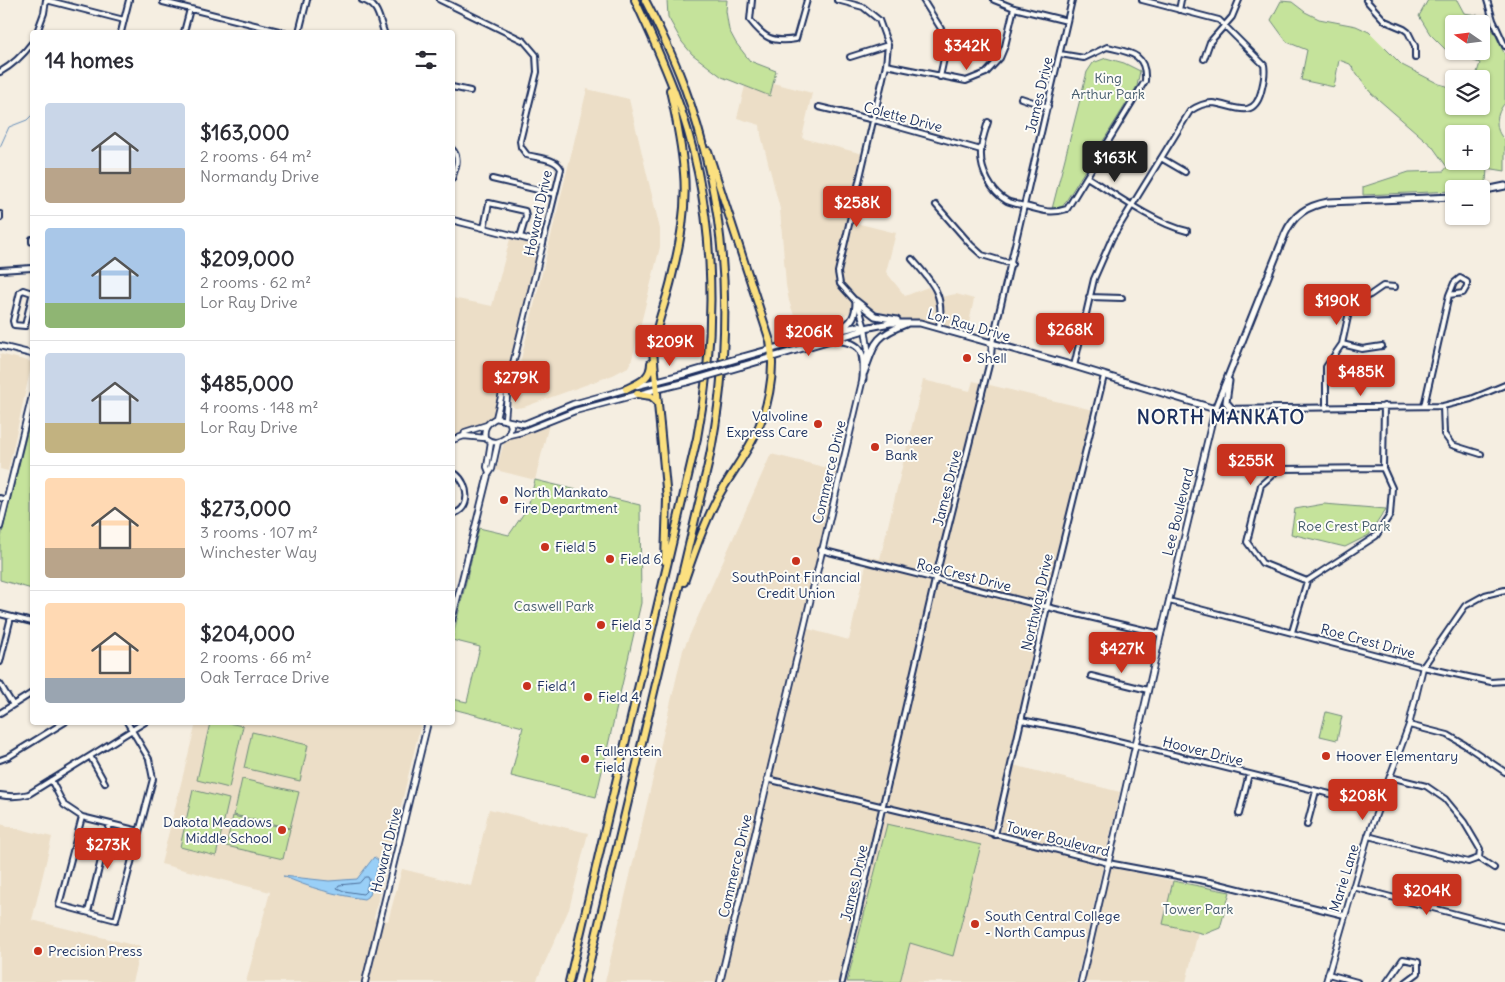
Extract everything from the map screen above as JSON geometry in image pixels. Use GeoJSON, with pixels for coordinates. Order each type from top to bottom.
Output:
{"type":"FeatureCollection","features":[{"type":"Feature","properties":{"kind":"highway"},"geometry":{"type":"LineString","coordinates":[[569,982],[703,408],[709,357],[711,307],[709,255],[703,200],[687,133],[674,91],[654,41],[634,0]]}},
{"type":"Feature","properties":{"kind":"highway"},"geometry":{"type":"LineString","coordinates":[[645,0],[674,61],[705,144],[772,348],[769,392],[759,426],[753,440],[706,521],[674,609]]}},
{"type":"Feature","properties":{"kind":"highway"},"geometry":{"type":"LineString","coordinates":[[626,389],[642,381],[649,374],[654,340],[680,244],[684,213],[684,174],[681,147],[667,74]]}},
{"type":"Feature","properties":{"kind":"highway"},"geometry":{"type":"LineString","coordinates":[[587,982],[588,971],[714,438],[721,387],[724,289],[718,226],[708,167],[698,127]]}},
{"type":"Feature","properties":{"kind":"highway"},"geometry":{"type":"LineString","coordinates":[[654,340],[653,351],[667,498],[664,579]]}},
{"type":"Feature","properties":{"kind":"highway"},"geometry":{"type":"LineString","coordinates":[[637,394],[653,397],[659,404]]}},
{"type":"Feature","properties":{"kind":"highway"},"geometry":{"type":"LineString","coordinates":[[565,982],[574,962]]}},
{"type":"Feature","properties":{"kind":"main road"},"geometry":{"type":"LineString","coordinates":[[1490,189],[1505,186]]}},
{"type":"Feature","properties":{"kind":"main road","name":"Lee Boulevard"},"geometry":{"type":"LineString","coordinates":[[1215,409],[1289,225],[1302,211],[1310,206],[1328,202],[1445,197]]}},
{"type":"Feature","properties":{"kind":"main road"},"geometry":{"type":"LineString","coordinates":[[856,300],[875,316],[912,322]]}},
{"type":"Feature","properties":{"kind":"main road"},"geometry":{"type":"LineString","coordinates":[[833,332],[851,321],[856,311],[856,300]]}},
{"type":"Feature","properties":{"kind":"main road"},"geometry":{"type":"LineString","coordinates":[[863,376],[874,346],[880,336],[912,322]]}},
{"type":"Feature","properties":{"kind":"main road","name":"Lor Ray Drive"},"geometry":{"type":"LineString","coordinates":[[658,389],[772,359],[860,332],[865,328],[890,323],[912,322],[940,328],[1074,366],[1215,409]]}},
{"type":"Feature","properties":{"kind":"main road","name":"Lor Ray Drive"},"geometry":{"type":"LineString","coordinates":[[657,380],[833,332],[859,326],[865,328]]}},
{"type":"Feature","properties":{"kind":"main road"},"geometry":{"type":"LineString","coordinates":[[832,340],[853,343],[861,350],[863,376]]}},
{"type":"Feature","properties":{"kind":"main road"},"geometry":{"type":"LineString","coordinates":[[1231,371],[1226,402],[1233,410]]}},
{"type":"Feature","properties":{"kind":"street"},"geometry":{"type":"LineString","coordinates":[[38,30],[44,13],[46,0],[124,20]]}},
{"type":"Feature","properties":{"kind":"street"},"geometry":{"type":"LineString","coordinates":[[122,30],[129,0]]}},
{"type":"Feature","properties":{"kind":"street"},"geometry":{"type":"LineString","coordinates":[[300,30],[307,0]]}},
{"type":"Feature","properties":{"kind":"street"},"geometry":{"type":"LineString","coordinates":[[362,0],[371,3],[375,7],[383,30]]}},
{"type":"Feature","properties":{"kind":"street","name":"Howard Drive"},"geometry":{"type":"LineString","coordinates":[[440,0],[524,41],[536,55],[538,72],[520,141],[521,147],[527,155],[558,164],[560,169],[506,392],[507,420]]}},
{"type":"Feature","properties":{"kind":"street"},"geometry":{"type":"LineString","coordinates":[[752,0],[750,20],[762,34],[781,41],[796,38],[807,0]]}},
{"type":"Feature","properties":{"kind":"street","name":"Commerce Drive"},"geometry":{"type":"LineString","coordinates":[[720,982],[868,349],[860,309],[856,300],[840,284],[838,272],[874,120],[886,65],[888,46],[879,20],[863,7],[837,0]]}},
{"type":"Feature","properties":{"kind":"street"},"geometry":{"type":"LineString","coordinates":[[863,7],[865,0]]}},
{"type":"Feature","properties":{"kind":"street"},"geometry":{"type":"LineString","coordinates":[[923,0],[948,40],[940,77]]}},
{"type":"Feature","properties":{"kind":"street"},"geometry":{"type":"LineString","coordinates":[[994,0],[1014,8],[1067,21]]}},
{"type":"Feature","properties":{"kind":"street","name":"James Drive"},"geometry":{"type":"LineString","coordinates":[[842,982],[1012,264],[1072,0]]}},
{"type":"Feature","properties":{"kind":"street"},"geometry":{"type":"LineString","coordinates":[[1074,366],[1094,279],[1112,238],[1190,111],[1211,103],[1241,110],[1250,109],[1258,100],[1265,73],[1264,65],[1219,20],[1142,0]]}},
{"type":"Feature","properties":{"kind":"street"},"geometry":{"type":"LineString","coordinates":[[1179,10],[1181,0]]}},
{"type":"Feature","properties":{"kind":"street"},"geometry":{"type":"LineString","coordinates":[[1204,59],[1210,42],[1232,17],[1239,0]]}},
{"type":"Feature","properties":{"kind":"street"},"geometry":{"type":"LineString","coordinates":[[1366,0],[1385,21],[1408,32],[1415,46],[1415,58]]}},
{"type":"Feature","properties":{"kind":"street"},"geometry":{"type":"LineString","coordinates":[[1487,0],[1493,20],[1505,46]]}},
{"type":"Feature","properties":{"kind":"street"},"geometry":{"type":"LineString","coordinates":[[163,2],[275,30]]}},
{"type":"Feature","properties":{"kind":"street"},"geometry":{"type":"LineString","coordinates":[[886,65],[966,81],[986,73],[1000,58],[1005,46],[1014,8]]}},
{"type":"Feature","properties":{"kind":"street"},"geometry":{"type":"LineString","coordinates":[[185,30],[190,9]]}},
{"type":"Feature","properties":{"kind":"street"},"geometry":{"type":"LineString","coordinates":[[0,72],[22,56],[30,46]]}},
{"type":"Feature","properties":{"kind":"street"},"geometry":{"type":"LineString","coordinates":[[850,57],[888,46]]}},
{"type":"Feature","properties":{"kind":"street"},"geometry":{"type":"LineString","coordinates":[[988,122],[981,150],[981,161],[983,171],[996,192],[1006,200],[1025,206],[1055,213],[1067,209],[1145,81],[1144,65],[1132,53],[1107,47],[1084,58],[1060,54]]}},
{"type":"Feature","properties":{"kind":"street"},"geometry":{"type":"LineString","coordinates":[[455,88],[470,91]]}},
{"type":"Feature","properties":{"kind":"street"},"geometry":{"type":"LineString","coordinates":[[1021,98],[1048,107]]}},
{"type":"Feature","properties":{"kind":"street","name":"Colette Drive"},"geometry":{"type":"LineString","coordinates":[[819,107],[874,120],[981,150]]}},
{"type":"Feature","properties":{"kind":"street"},"geometry":{"type":"LineString","coordinates":[[455,152],[458,159],[455,170]]}},
{"type":"Feature","properties":{"kind":"street"},"geometry":{"type":"LineString","coordinates":[[1161,158],[1185,172]]}},
{"type":"Feature","properties":{"kind":"street"},"geometry":{"type":"LineString","coordinates":[[1087,177],[1133,205],[1176,228],[1186,231]]}},
{"type":"Feature","properties":{"kind":"street"},"geometry":{"type":"LineString","coordinates":[[492,180],[555,194]]}},
{"type":"Feature","properties":{"kind":"street"},"geometry":{"type":"LineString","coordinates":[[484,228],[489,204],[525,211],[526,217],[520,237]]}},
{"type":"Feature","properties":{"kind":"street"},"geometry":{"type":"LineString","coordinates":[[936,205],[982,255],[1012,264]]}},
{"type":"Feature","properties":{"kind":"street"},"geometry":{"type":"LineString","coordinates":[[455,221],[543,243]]}},
{"type":"Feature","properties":{"kind":"street"},"geometry":{"type":"LineString","coordinates":[[912,259],[933,283],[940,300],[942,310],[940,328]]}},
{"type":"Feature","properties":{"kind":"street"},"geometry":{"type":"LineString","coordinates":[[0,270],[30,268]]}},
{"type":"Feature","properties":{"kind":"street"},"geometry":{"type":"LineString","coordinates":[[1424,406],[1449,295],[1456,280],[1460,278],[1467,282],[1468,286],[1463,293],[1449,295]]}},
{"type":"Feature","properties":{"kind":"street"},"geometry":{"type":"LineString","coordinates":[[1326,408],[1326,367],[1342,344],[1351,303],[1370,295],[1383,286],[1395,287]]}},
{"type":"Feature","properties":{"kind":"street"},"geometry":{"type":"LineString","coordinates":[[30,293],[23,290],[20,292],[13,321],[14,325],[25,326],[30,303]]}},
{"type":"Feature","properties":{"kind":"street"},"geometry":{"type":"LineString","coordinates":[[1089,297],[1122,298]]}},
{"type":"Feature","properties":{"kind":"street"},"geometry":{"type":"LineString","coordinates":[[1342,344],[1362,350],[1382,346]]}},
{"type":"Feature","properties":{"kind":"street"},"geometry":{"type":"LineString","coordinates":[[0,346],[30,354]]}},
{"type":"Feature","properties":{"kind":"street","name":"Northway Drive"},"geometry":{"type":"LineString","coordinates":[[995,834],[1046,607],[1104,376]]}},
{"type":"Feature","properties":{"kind":"street","name":"Lor Ray Drive"},"geometry":{"type":"LineString","coordinates":[[507,420],[524,424],[573,404],[657,380]]}},
{"type":"Feature","properties":{"kind":"street","name":"Lor Ray Drive"},"geometry":{"type":"LineString","coordinates":[[1215,409],[1442,406],[1471,399],[1505,385]]}},
{"type":"Feature","properties":{"kind":"street","name":"Lor Ray Drive"},"geometry":{"type":"LineString","coordinates":[[509,435],[522,432],[575,411],[658,389]]}},
{"type":"Feature","properties":{"kind":"street","name":"Howard Drive"},"geometry":{"type":"LineString","coordinates":[[496,418],[502,394],[506,392]]}},
{"type":"Feature","properties":{"kind":"street"},"geometry":{"type":"LineString","coordinates":[[0,527],[30,404]]}},
{"type":"Feature","properties":{"kind":"street"},"geometry":{"type":"LineString","coordinates":[[1292,632],[1307,581],[1376,536],[1390,515],[1392,488],[1383,468],[1384,406]]}},
{"type":"Feature","properties":{"kind":"street"},"geometry":{"type":"LineString","coordinates":[[1442,406],[1444,434],[1452,445],[1481,454]]}},
{"type":"Feature","properties":{"kind":"street","name":"Lee Boulevard"},"geometry":{"type":"LineString","coordinates":[[1081,982],[1168,601],[1215,409]]}},
{"type":"Feature","properties":{"kind":"street"},"geometry":{"type":"LineString","coordinates":[[541,417],[543,423]]}},
{"type":"Feature","properties":{"kind":"street"},"geometry":{"type":"LineString","coordinates":[[455,439],[464,436],[485,438],[491,442],[498,442],[509,435],[511,426],[507,420],[496,418],[487,425],[465,432],[464,436]]}},
{"type":"Feature","properties":{"kind":"street"},"geometry":{"type":"LineString","coordinates":[[485,438],[484,432],[487,425]]}},
{"type":"Feature","properties":{"kind":"street"},"geometry":{"type":"LineString","coordinates":[[489,472],[487,468],[491,442]]}},
{"type":"Feature","properties":{"kind":"street"},"geometry":{"type":"LineString","coordinates":[[455,606],[498,442]]}},
{"type":"Feature","properties":{"kind":"street"},"geometry":{"type":"LineString","coordinates":[[1307,581],[1262,563],[1247,542],[1261,485],[1279,470],[1383,468]]}},
{"type":"Feature","properties":{"kind":"street"},"geometry":{"type":"LineString","coordinates":[[455,474],[463,480],[466,497],[464,508],[455,513]]}},
{"type":"Feature","properties":{"kind":"street"},"geometry":{"type":"LineString","coordinates":[[0,498],[7,500]]}},
{"type":"Feature","properties":{"kind":"street","name":"Roe Crest Drive"},"geometry":{"type":"LineString","coordinates":[[821,550],[936,580],[1161,634]]}},
{"type":"Feature","properties":{"kind":"street"},"geometry":{"type":"LineString","coordinates":[[1423,667],[1466,606],[1484,596],[1505,590]]}},
{"type":"Feature","properties":{"kind":"street","name":"Roe Crest Drive"},"geometry":{"type":"LineString","coordinates":[[1168,601],[1423,667],[1491,682],[1505,681]]}},
{"type":"Feature","properties":{"kind":"street"},"geometry":{"type":"LineString","coordinates":[[0,614],[30,622]]}},
{"type":"Feature","properties":{"kind":"street"},"geometry":{"type":"LineString","coordinates":[[0,662],[11,617]]}},
{"type":"Feature","properties":{"kind":"street","name":"Marie Lane"},"geometry":{"type":"LineString","coordinates":[[1326,982],[1344,914],[1368,836],[1409,725],[1423,667]]}},
{"type":"Feature","properties":{"kind":"street"},"geometry":{"type":"LineString","coordinates":[[1091,676],[1148,690]]}},
{"type":"Feature","properties":{"kind":"street"},"geometry":{"type":"LineString","coordinates":[[0,684],[13,705]]}},
{"type":"Feature","properties":{"kind":"street"},"geometry":{"type":"LineString","coordinates":[[0,713],[30,694]]}},
{"type":"Feature","properties":{"kind":"street","name":"Hoover Drive"},"geometry":{"type":"LineString","coordinates":[[1021,720],[1078,731],[1378,806]]}},
{"type":"Feature","properties":{"kind":"street"},"geometry":{"type":"LineString","coordinates":[[0,760],[60,725]]}},
{"type":"Feature","properties":{"kind":"street"},"geometry":{"type":"LineString","coordinates":[[82,817],[59,905],[116,920],[153,779],[149,758],[129,725]]}},
{"type":"Feature","properties":{"kind":"street"},"geometry":{"type":"LineString","coordinates":[[0,795],[20,797],[141,725]]}},
{"type":"Feature","properties":{"kind":"street","name":"Howard Drive"},"geometry":{"type":"LineString","coordinates":[[365,982],[427,725]]}},
{"type":"Feature","properties":{"kind":"street"},"geometry":{"type":"LineString","coordinates":[[1409,725],[1448,735],[1505,772]]}},
{"type":"Feature","properties":{"kind":"street"},"geometry":{"type":"LineString","coordinates":[[90,756],[106,783]]}},
{"type":"Feature","properties":{"kind":"street"},"geometry":{"type":"LineString","coordinates":[[1239,814],[1249,774]]}},
{"type":"Feature","properties":{"kind":"street"},"geometry":{"type":"LineString","coordinates":[[1390,776],[1426,786],[1445,799],[1464,822],[1480,848],[1479,858]]}},
{"type":"Feature","properties":{"kind":"street","name":"Tower Boulevard"},"geometry":{"type":"LineString","coordinates":[[767,779],[1108,863],[1231,887],[1344,914]]}},
{"type":"Feature","properties":{"kind":"street"},"geometry":{"type":"LineString","coordinates":[[51,780],[64,805],[82,817],[139,831]]}},
{"type":"Feature","properties":{"kind":"street"},"geometry":{"type":"LineString","coordinates":[[1307,825],[1316,791]]}},
{"type":"Feature","properties":{"kind":"street"},"geometry":{"type":"LineString","coordinates":[[88,912],[110,824]]}},
{"type":"Feature","properties":{"kind":"street"},"geometry":{"type":"LineString","coordinates":[[1368,836],[1468,862],[1479,858]]}},
{"type":"Feature","properties":{"kind":"street"},"geometry":{"type":"LineString","coordinates":[[1479,858],[1494,868]]}},
{"type":"Feature","properties":{"kind":"street"},"geometry":{"type":"LineString","coordinates":[[1353,887],[1505,927]]}},
{"type":"Feature","properties":{"kind":"street"},"geometry":{"type":"LineString","coordinates":[[1387,982],[1403,959],[1418,962],[1418,974],[1406,982]]}},
{"type":"Feature","properties":{"kind":"street"},"geometry":{"type":"LineString","coordinates":[[1328,974],[1357,982]]}},
{"type":"Feature","properties":{"kind":"shaded area"},"geometry":{"type":"Polygon","coordinates":[[[773,83],[812,93],[802,138],[867,155],[852,222],[896,233],[886,272],[905,296],[928,287],[936,298],[956,294],[974,299],[967,333],[933,322],[899,318],[874,310],[853,312],[799,330],[789,301],[780,209],[760,125],[737,118],[745,86],[771,95],[773,83]]]}},
{"type":"Feature","properties":{"kind":"shaded area"},"geometry":{"type":"Polygon","coordinates":[[[587,89],[629,99],[660,229],[660,247],[632,359],[628,367],[613,375],[524,407],[515,408],[510,404],[587,89]]]}},
{"type":"Feature","properties":{"kind":"shaded area"},"geometry":{"type":"Polygon","coordinates":[[[510,239],[539,246],[494,424],[455,436],[455,299],[492,306],[510,239]]]}},
{"type":"Feature","properties":{"kind":"shaded area"},"geometry":{"type":"Polygon","coordinates":[[[0,354],[30,362],[30,371],[8,471],[0,469],[0,354]]]}},
{"type":"Feature","properties":{"kind":"shaded area"},"geometry":{"type":"Polygon","coordinates":[[[923,380],[970,391],[973,381],[1097,411],[1009,764],[1120,792],[1076,982],[605,982],[683,650],[771,454],[844,472],[805,628],[849,640],[868,556],[880,559],[923,380]]]}},
{"type":"Feature","properties":{"kind":"shaded area"},"geometry":{"type":"Polygon","coordinates":[[[549,424],[535,480],[496,470],[506,435],[549,424]]]}},
{"type":"Feature","properties":{"kind":"shaded area"},"geometry":{"type":"Polygon","coordinates":[[[196,725],[421,725],[374,918],[388,921],[402,869],[471,886],[489,809],[588,833],[569,909],[536,982],[246,982],[270,892],[161,864],[196,725]]]}},
{"type":"Feature","properties":{"kind":"shaded area"},"geometry":{"type":"Polygon","coordinates":[[[0,824],[52,837],[32,920],[141,947],[132,982],[0,982],[0,824]]]}},
{"type":"Feature","properties":{"kind":"shaded area"},"geometry":{"type":"Polygon","coordinates":[[[1111,866],[1173,881],[1164,924],[1198,932],[1186,982],[1084,982],[1111,866]]]}},
{"type":"Feature","properties":{"kind":"green space"},"geometry":{"type":"Polygon","coordinates":[[[667,0],[727,0],[726,11],[729,30],[736,43],[750,61],[776,71],[770,96],[722,77],[692,54],[682,42],[668,17],[667,0]]]}},
{"type":"Feature","properties":{"kind":"green space"},"geometry":{"type":"Polygon","coordinates":[[[1428,0],[1457,0],[1464,13],[1476,15],[1445,15],[1445,49],[1430,34],[1419,16],[1428,0]]]}},
{"type":"Feature","properties":{"kind":"green space"},"geometry":{"type":"Polygon","coordinates":[[[1281,1],[1292,2],[1305,12],[1319,19],[1356,26],[1369,32],[1402,65],[1445,86],[1445,115],[1490,115],[1490,70],[1478,70],[1480,63],[1471,60],[1490,60],[1490,27],[1505,55],[1505,103],[1498,116],[1497,127],[1505,140],[1505,171],[1490,168],[1490,125],[1445,125],[1445,164],[1432,146],[1371,93],[1350,64],[1339,60],[1334,87],[1301,80],[1307,50],[1287,42],[1271,20],[1281,1]]]}},
{"type":"Feature","properties":{"kind":"green space","name":"King Arthur Park"},"geometry":{"type":"Polygon","coordinates":[[[1106,58],[1124,63],[1140,71],[1137,86],[1063,206],[1052,209],[1087,72],[1093,63],[1106,58]]]}},
{"type":"Feature","properties":{"kind":"green space"},"geometry":{"type":"Polygon","coordinates":[[[1487,170],[1486,180],[1445,180],[1445,191],[1363,195],[1363,187],[1409,172],[1487,170]]]}},
{"type":"Feature","properties":{"kind":"green space"},"geometry":{"type":"Polygon","coordinates":[[[30,421],[30,588],[0,580],[0,541],[30,421]]]}},
{"type":"Feature","properties":{"kind":"green space","name":"Caswell Park"},"geometry":{"type":"Polygon","coordinates":[[[535,480],[640,505],[641,603],[596,797],[511,776],[523,727],[455,710],[455,699],[467,702],[480,647],[455,641],[455,628],[479,528],[509,535],[528,507],[535,480]]]}},
{"type":"Feature","properties":{"kind":"green space","name":"Roe Crest Park"},"geometry":{"type":"Polygon","coordinates":[[[1324,504],[1386,509],[1369,535],[1345,547],[1291,534],[1295,509],[1324,504]]]}},
{"type":"Feature","properties":{"kind":"green space"},"geometry":{"type":"Polygon","coordinates":[[[1326,712],[1342,716],[1337,740],[1320,736],[1326,712]]]}},
{"type":"Feature","properties":{"kind":"green space"},"geometry":{"type":"Polygon","coordinates":[[[210,725],[243,726],[229,788],[197,780],[210,725]]]}},
{"type":"Feature","properties":{"kind":"green space"},"geometry":{"type":"Polygon","coordinates":[[[252,732],[308,745],[300,781],[244,768],[252,732]]]}},
{"type":"Feature","properties":{"kind":"green space"},"geometry":{"type":"Polygon","coordinates":[[[242,779],[299,792],[290,828],[234,815],[242,779]]]}},
{"type":"Feature","properties":{"kind":"green space"},"geometry":{"type":"Polygon","coordinates":[[[193,790],[229,799],[216,856],[180,847],[193,790]]]}},
{"type":"Feature","properties":{"kind":"green space"},"geometry":{"type":"Polygon","coordinates":[[[233,816],[290,829],[283,859],[226,846],[233,816]]]}},
{"type":"Feature","properties":{"kind":"green space"},"geometry":{"type":"Polygon","coordinates":[[[887,824],[981,845],[953,956],[910,943],[900,982],[847,982],[887,824]]]}},
{"type":"Feature","properties":{"kind":"green space","name":"Tower Park"},"geometry":{"type":"Polygon","coordinates":[[[1173,881],[1230,892],[1220,928],[1205,934],[1163,924],[1173,881]]]}},
{"type":"Feature","properties":{"kind":"water"},"geometry":{"type":"Polygon","coordinates":[[[374,857],[379,861],[370,895],[364,899],[323,890],[283,876],[329,881],[357,879],[374,857]]]}},
{"type":"Feature","properties":{"kind":"waterway"},"geometry":{"type":"LineString","coordinates":[[0,147],[9,127],[30,117]]}},
{"type":"Feature","properties":{"kind":"place","name":"Shell"},"geometry":{"type":"Point","coordinates":[967,358]}},
{"type":"Feature","properties":{"kind":"place","name":"Valvoline Express Care"},"geometry":{"type":"Point","coordinates":[818,424]}},
{"type":"Feature","properties":{"kind":"place","name":"Pioneer Bank"},"geometry":{"type":"Point","coordinates":[875,447]}},
{"type":"Feature","properties":{"kind":"place","name":"North Mankato Fire Department"},"geometry":{"type":"Point","coordinates":[504,500]}},
{"type":"Feature","properties":{"kind":"place","name":"Field 5"},"geometry":{"type":"Point","coordinates":[545,547]}},
{"type":"Feature","properties":{"kind":"place","name":"Field 6"},"geometry":{"type":"Point","coordinates":[610,559]}},
{"type":"Feature","properties":{"kind":"place","name":"SouthPoint Financial Credit Union"},"geometry":{"type":"Point","coordinates":[796,561]}},
{"type":"Feature","properties":{"kind":"place","name":"Field 3"},"geometry":{"type":"Point","coordinates":[601,625]}},
{"type":"Feature","properties":{"kind":"place","name":"Field 1"},"geometry":{"type":"Point","coordinates":[527,686]}},
{"type":"Feature","properties":{"kind":"place","name":"Field 4"},"geometry":{"type":"Point","coordinates":[588,697]}},
{"type":"Feature","properties":{"kind":"place","name":"Hoover Elementary"},"geometry":{"type":"Point","coordinates":[1326,756]}},
{"type":"Feature","properties":{"kind":"place","name":"Fallenstein Field"},"geometry":{"type":"Point","coordinates":[585,759]}},
{"type":"Feature","properties":{"kind":"place","name":"Dakota Meadows Middle School"},"geometry":{"type":"Point","coordinates":[282,830]}},
{"type":"Feature","properties":{"kind":"place","name":"South Central College - North Campus"},"geometry":{"type":"Point","coordinates":[975,924]}},
{"type":"Feature","properties":{"kind":"place","name":"Precision Press"},"geometry":{"type":"Point","coordinates":[38,951]}},
{"type":"Feature","properties":{"kind":"district","name":"NORTH MANKATO"},"geometry":{"type":"Point","coordinates":[1221,417]}}]}
